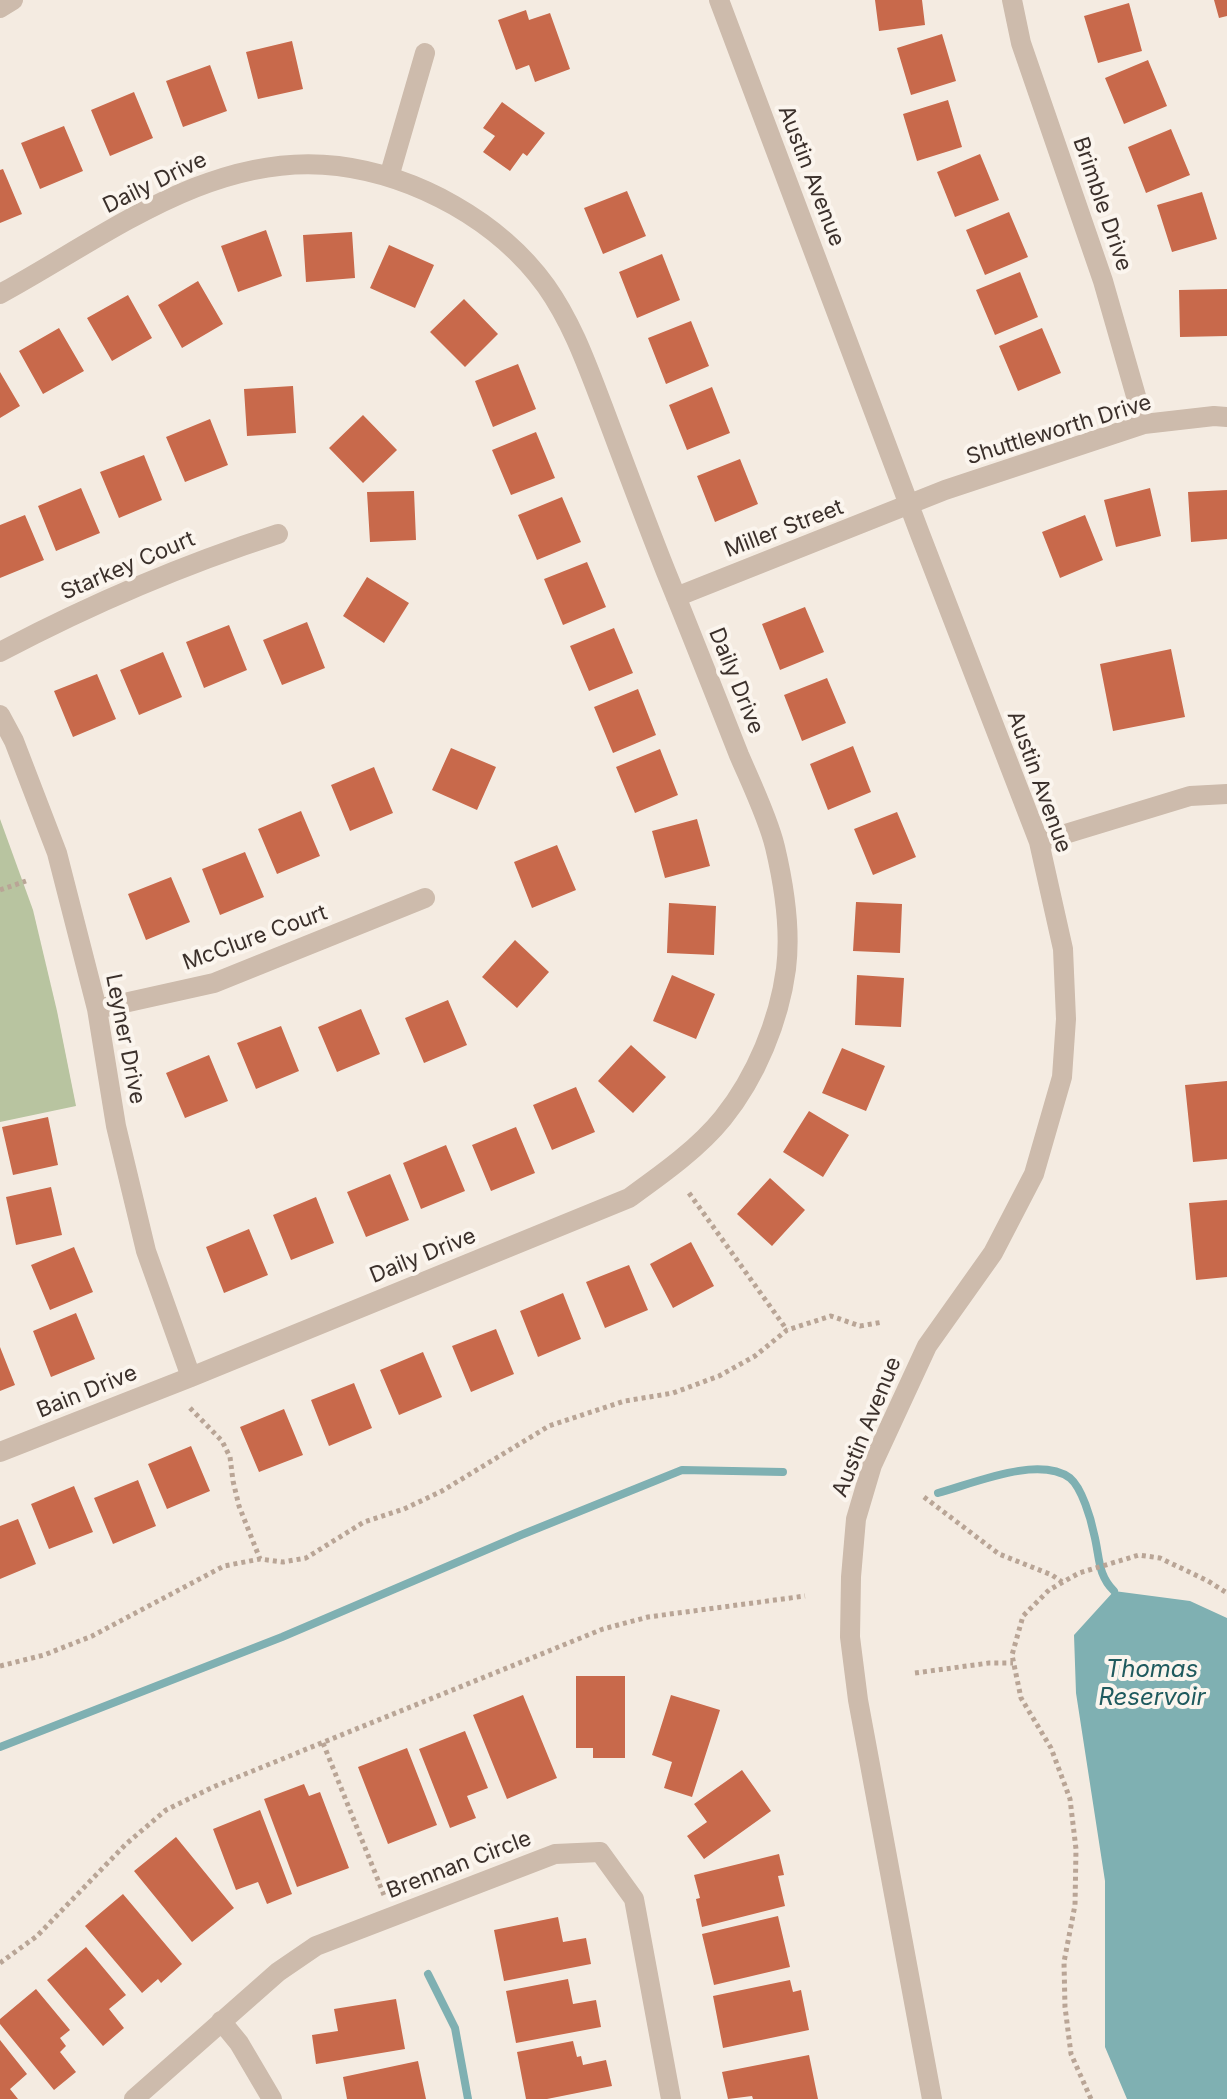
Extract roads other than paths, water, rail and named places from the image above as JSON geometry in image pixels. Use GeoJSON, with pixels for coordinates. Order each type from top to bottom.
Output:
{"type":"FeatureCollection","features":[{"type":"Feature","properties":{"kind":"street"},"geometry":{"type":"LineString","coordinates":[[0,8],[13,0]]}},
{"type":"Feature","properties":{"kind":"street","name":"Austin Avenue"},"geometry":{"type":"LineString","coordinates":[[719,0],[1039,842],[1063,949],[1066,1019],[1062,1077],[1034,1174],[993,1253],[927,1346],[872,1465],[856,1519],[850,1637],[858,1700],[932,2099]]}},
{"type":"Feature","properties":{"kind":"street","name":"Brimble Drive"},"geometry":{"type":"LineString","coordinates":[[1012,0],[1021,43],[1103,281],[1144,424]]}},
{"type":"Feature","properties":{"kind":"street"},"geometry":{"type":"LineString","coordinates":[[389,177],[425,53]]}},
{"type":"Feature","properties":{"kind":"street","name":"Daily Drive"},"geometry":{"type":"LineString","coordinates":[[0,294],[155,205],[224,176],[288,165],[338,166],[389,177],[447,200],[504,240],[545,285],[576,336],[775,844],[786,912],[786,968],[775,1017],[752,1075],[722,1120],[670,1169],[629,1198],[191,1377]]}},
{"type":"Feature","properties":{"kind":"street","name":"Shuttleworth Drive"},"geometry":{"type":"LineString","coordinates":[[909,505],[945,490],[1144,424],[1227,417]]}},
{"type":"Feature","properties":{"kind":"street","name":"Miller Street"},"geometry":{"type":"LineString","coordinates":[[676,597],[909,505]]}},
{"type":"Feature","properties":{"kind":"street","name":"Starkey Court"},"geometry":{"type":"LineString","coordinates":[[0,652],[77,613],[223,552],[278,534]]}},
{"type":"Feature","properties":{"kind":"street","name":"Leyner Drive"},"geometry":{"type":"LineString","coordinates":[[0,715],[14,741],[57,853],[97,1009],[116,1126],[146,1251],[191,1377]]}},
{"type":"Feature","properties":{"kind":"street"},"geometry":{"type":"LineString","coordinates":[[1039,842],[1190,796],[1227,794]]}},
{"type":"Feature","properties":{"kind":"street","name":"McClure Court"},"geometry":{"type":"LineString","coordinates":[[97,1009],[214,983],[425,898]]}},
{"type":"Feature","properties":{"kind":"street","name":"Bain Drive"},"geometry":{"type":"LineString","coordinates":[[0,1452],[191,1377]]}},
{"type":"Feature","properties":{"kind":"street","name":"Brennan Circle"},"geometry":{"type":"LineString","coordinates":[[134,2099],[278,1972],[316,1946],[555,1854],[600,1852],[634,1899],[671,2099]]}},
{"type":"Feature","properties":{"kind":"street"},"geometry":{"type":"LineString","coordinates":[[221,2021],[239,2043],[272,2099]]}},
{"type":"Feature","properties":{"kind":"water","name":"Thomas Reservoir"},"geometry":{"type":"Polygon","coordinates":[[[1114,1591],[1190,1601],[1227,1618],[1227,2099],[1127,2099],[1105,2047],[1105,1881],[1076,1693],[1074,1635],[1114,1591]]]}},
{"type":"Feature","properties":{"kind":"waterway"},"geometry":{"type":"LineString","coordinates":[[938,1493],[1023,1470],[1041,1469],[1070,1478],[1085,1504],[1102,1572],[1114,1591]]}},
{"type":"Feature","properties":{"kind":"waterway"},"geometry":{"type":"LineString","coordinates":[[0,1747],[282,1637],[682,1470],[783,1472]]}},
{"type":"Feature","properties":{"kind":"waterway"},"geometry":{"type":"LineString","coordinates":[[428,1974],[455,2028],[468,2099]]}}]}
